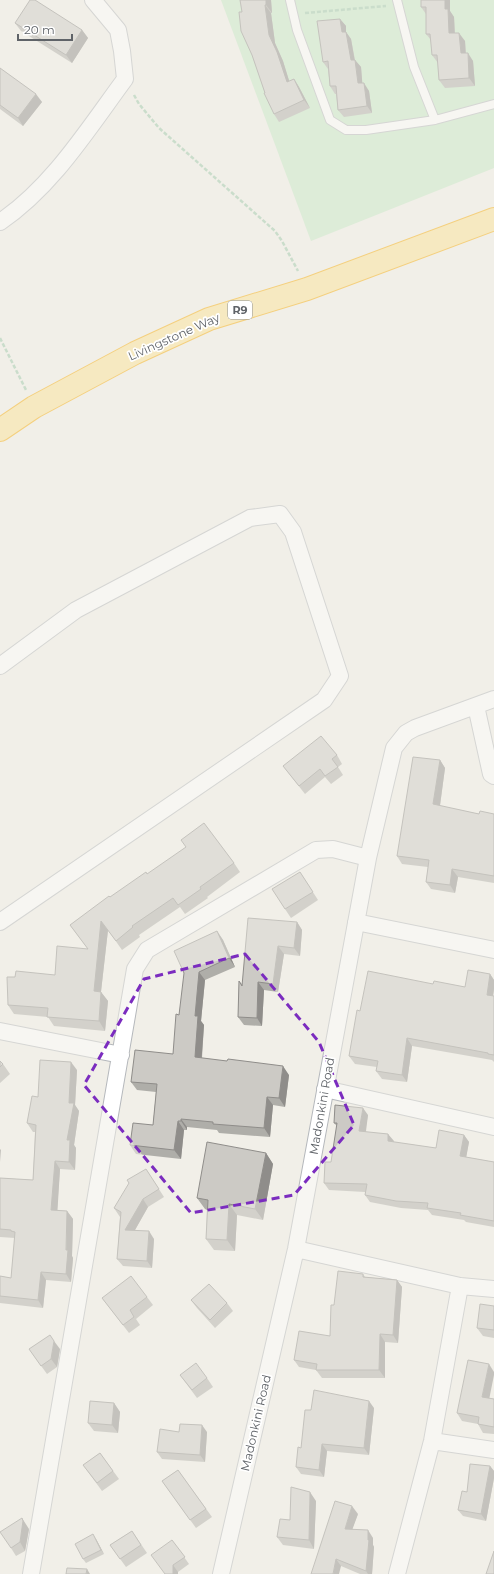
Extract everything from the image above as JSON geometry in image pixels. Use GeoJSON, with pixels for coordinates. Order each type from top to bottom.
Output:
{"type":"FeatureCollection","features":[{"type":"Feature","properties":{"kind":"highway","name":"Livingstone Way"},"geometry":{"type":"LineString","coordinates":[[0,430],[34,408],[135,353],[209,319],[307,289],[494,219]]}},
{"type":"Feature","properties":{"kind":"street"},"geometry":{"type":"LineString","coordinates":[[0,222],[10,216],[48,181],[125,80],[118,30],[93,0]]}},
{"type":"Feature","properties":{"kind":"street"},"geometry":{"type":"LineString","coordinates":[[0,666],[76,610],[250,518],[280,514],[293,532],[340,676],[324,700],[0,922]]}},
{"type":"Feature","properties":{"kind":"street","name":"Madonkini Road"},"geometry":{"type":"LineString","coordinates":[[221,1574],[296,1249],[368,858],[394,748],[406,733],[420,726],[494,699]]}},
{"type":"Feature","properties":{"kind":"street"},"geometry":{"type":"LineString","coordinates":[[476,706],[491,774],[494,776]]}},
{"type":"Feature","properties":{"kind":"street"},"geometry":{"type":"LineString","coordinates":[[31,1574],[135,969],[147,950],[316,850],[333,849],[368,858]]}},
{"type":"Feature","properties":{"kind":"street"},"geometry":{"type":"LineString","coordinates":[[356,922],[494,950]]}},
{"type":"Feature","properties":{"kind":"street"},"geometry":{"type":"LineString","coordinates":[[0,1031],[121,1055]]}},
{"type":"Feature","properties":{"kind":"street"},"geometry":{"type":"LineString","coordinates":[[325,1089],[494,1127]]}},
{"type":"Feature","properties":{"kind":"street"},"geometry":{"type":"LineString","coordinates":[[296,1249],[460,1286],[494,1289]]}},
{"type":"Feature","properties":{"kind":"street"},"geometry":{"type":"LineString","coordinates":[[397,1574],[432,1441],[460,1286]]}},
{"type":"Feature","properties":{"kind":"street"},"geometry":{"type":"LineString","coordinates":[[432,1441],[494,1450]]}},
{"type":"Feature","properties":{"kind":"lane"},"geometry":{"type":"LineString","coordinates":[[290,0],[297,30],[330,120],[346,130],[366,130],[436,120],[494,104]]}},
{"type":"Feature","properties":{"kind":"lane"},"geometry":{"type":"LineString","coordinates":[[398,2],[414,67],[436,120]]}},
{"type":"Feature","properties":{"kind":"path"},"geometry":{"type":"LineString","coordinates":[[297,30],[298,13],[398,2]]}},
{"type":"Feature","properties":{"kind":"path"},"geometry":{"type":"LineString","coordinates":[[125,80],[139,104],[159,128],[275,231],[282,241],[307,289]]}},
{"type":"Feature","properties":{"kind":"path"},"geometry":{"type":"LineString","coordinates":[[0,338],[34,408]]}},
{"type":"Feature","properties":{"kind":"highlighted area"},"geometry":{"type":"Polygon","coordinates":[[[245,954],[319,1042],[354,1125],[294,1195],[191,1213],[84,1085],[144,979],[245,954]]]}},
{"type":"Feature","properties":{"kind":"green space"},"geometry":{"type":"Polygon","coordinates":[[[221,0],[494,0],[494,168],[311,241],[221,0]]]}},
{"type":"Feature","properties":{"kind":"building"},"geometry":{"type":"Polygon","coordinates":[[[30,0],[35,0],[82,30],[66,55],[15,23],[30,0]]]}},
{"type":"Feature","properties":{"kind":"building"},"geometry":{"type":"Polygon","coordinates":[[[240,0],[266,0],[265,5],[269,35],[277,52],[287,82],[294,79],[304,100],[274,114],[264,93],[252,55],[241,31],[239,12],[242,12],[240,0]]]}},
{"type":"Feature","properties":{"kind":"building"},"geometry":{"type":"Polygon","coordinates":[[[421,0],[445,0],[445,9],[448,9],[449,33],[459,33],[461,53],[468,53],[469,78],[439,80],[437,55],[432,55],[430,34],[426,34],[426,7],[421,7],[421,0]]]}},
{"type":"Feature","properties":{"kind":"building"},"geometry":{"type":"Polygon","coordinates":[[[340,19],[342,32],[346,32],[351,60],[355,60],[358,83],[364,83],[367,106],[338,110],[336,86],[330,86],[328,61],[323,62],[317,21],[340,19]]]}},
{"type":"Feature","properties":{"kind":"building"},"geometry":{"type":"Polygon","coordinates":[[[0,68],[36,94],[18,118],[0,105],[0,68]]]}},
{"type":"Feature","properties":{"kind":"building"},"geometry":{"type":"Polygon","coordinates":[[[321,736],[337,755],[332,759],[338,767],[325,776],[320,769],[299,786],[283,766],[321,736]]]}},
{"type":"Feature","properties":{"kind":"building"},"geometry":{"type":"Polygon","coordinates":[[[413,757],[440,760],[433,804],[479,814],[480,811],[494,814],[494,876],[452,869],[450,885],[426,882],[429,860],[397,856],[413,757]]]}},
{"type":"Feature","properties":{"kind":"building"},"geometry":{"type":"Polygon","coordinates":[[[204,823],[234,863],[178,905],[173,898],[132,926],[133,927],[116,941],[101,921],[94,991],[101,992],[99,1021],[47,1017],[48,1008],[8,1005],[7,977],[15,977],[16,971],[55,975],[57,946],[88,949],[70,925],[109,896],[110,897],[146,872],[147,874],[186,847],[181,840],[204,823]]]}},
{"type":"Feature","properties":{"kind":"building"},"geometry":{"type":"Polygon","coordinates":[[[300,872],[313,892],[285,909],[272,889],[300,872]]]}},
{"type":"Feature","properties":{"kind":"building"},"geometry":{"type":"Polygon","coordinates":[[[248,918],[297,922],[294,948],[278,946],[273,984],[258,982],[257,1018],[238,1017],[239,981],[242,986],[248,918]]]}},
{"type":"Feature","properties":{"kind":"building"},"geometry":{"type":"Polygon","coordinates":[[[217,931],[229,958],[199,972],[195,1016],[198,1016],[195,1057],[227,1061],[228,1059],[283,1066],[279,1098],[267,1097],[264,1128],[213,1124],[213,1122],[181,1119],[181,1121],[178,1121],[174,1150],[130,1145],[133,1123],[153,1125],[157,1084],[131,1082],[135,1050],[173,1054],[176,1014],[179,1015],[184,973],[174,951],[217,931]]]}},
{"type":"Feature","properties":{"kind":"building"},"geometry":{"type":"Polygon","coordinates":[[[468,970],[490,974],[487,995],[494,996],[494,1055],[407,1038],[402,1075],[376,1071],[378,1061],[349,1056],[357,1010],[360,1011],[368,971],[433,984],[434,981],[465,987],[468,970]]]}},
{"type":"Feature","properties":{"kind":"building"},"geometry":{"type":"Polygon","coordinates":[[[40,1060],[71,1062],[69,1103],[74,1103],[67,1140],[70,1140],[69,1162],[55,1161],[51,1210],[67,1211],[66,1250],[68,1250],[66,1274],[41,1272],[38,1300],[0,1296],[0,1276],[11,1278],[15,1232],[0,1229],[0,1178],[33,1180],[36,1125],[27,1123],[32,1096],[38,1097],[40,1060]]]}},
{"type":"Feature","properties":{"kind":"building"},"geometry":{"type":"Polygon","coordinates":[[[335,1105],[363,1108],[359,1131],[388,1134],[388,1141],[436,1148],[439,1130],[464,1135],[460,1156],[494,1162],[494,1221],[460,1215],[461,1213],[427,1208],[428,1203],[396,1201],[365,1195],[367,1184],[324,1183],[325,1162],[331,1162],[337,1123],[334,1123],[335,1105]]]}},
{"type":"Feature","properties":{"kind":"building"},"geometry":{"type":"Polygon","coordinates":[[[207,1142],[266,1153],[255,1209],[229,1204],[227,1240],[206,1239],[208,1200],[197,1198],[207,1142]]]}},
{"type":"Feature","properties":{"kind":"building"},"geometry":{"type":"Polygon","coordinates":[[[146,1169],[159,1189],[143,1199],[125,1230],[149,1231],[147,1261],[117,1259],[121,1212],[114,1208],[129,1183],[127,1180],[146,1169]]]}},
{"type":"Feature","properties":{"kind":"building"},"geometry":{"type":"Polygon","coordinates":[[[338,1271],[363,1274],[363,1277],[397,1280],[393,1335],[380,1334],[379,1370],[316,1370],[317,1364],[294,1360],[299,1331],[330,1336],[331,1305],[334,1305],[338,1271]]]}},
{"type":"Feature","properties":{"kind":"building"},"geometry":{"type":"Polygon","coordinates":[[[131,1276],[147,1297],[130,1310],[134,1317],[123,1325],[102,1298],[131,1276]]]}},
{"type":"Feature","properties":{"kind":"building"},"geometry":{"type":"Polygon","coordinates":[[[209,1284],[227,1303],[210,1320],[191,1300],[209,1284]]]}},
{"type":"Feature","properties":{"kind":"building"},"geometry":{"type":"Polygon","coordinates":[[[480,1304],[494,1306],[494,1330],[477,1328],[480,1304]]]}},
{"type":"Feature","properties":{"kind":"building"},"geometry":{"type":"Polygon","coordinates":[[[50,1335],[54,1341],[51,1359],[41,1366],[29,1349],[50,1335]]]}},
{"type":"Feature","properties":{"kind":"building"},"geometry":{"type":"Polygon","coordinates":[[[468,1360],[489,1364],[482,1397],[494,1399],[494,1427],[478,1424],[479,1417],[457,1413],[468,1360]]]}},
{"type":"Feature","properties":{"kind":"building"},"geometry":{"type":"Polygon","coordinates":[[[196,1363],[207,1378],[192,1390],[180,1375],[196,1363]]]}},
{"type":"Feature","properties":{"kind":"building"},"geometry":{"type":"Polygon","coordinates":[[[314,1390],[369,1401],[364,1448],[322,1444],[319,1470],[296,1467],[298,1447],[301,1448],[305,1410],[311,1410],[314,1390]]]}},
{"type":"Feature","properties":{"kind":"building"},"geometry":{"type":"Polygon","coordinates":[[[90,1401],[114,1403],[112,1425],[88,1423],[90,1401]]]}},
{"type":"Feature","properties":{"kind":"building"},"geometry":{"type":"Polygon","coordinates":[[[180,1424],[202,1425],[200,1455],[157,1452],[160,1429],[179,1432],[180,1424]]]}},
{"type":"Feature","properties":{"kind":"building"},"geometry":{"type":"Polygon","coordinates":[[[100,1453],[113,1471],[97,1483],[83,1465],[100,1453]]]}},
{"type":"Feature","properties":{"kind":"building"},"geometry":{"type":"Polygon","coordinates":[[[470,1464],[490,1466],[481,1514],[458,1510],[462,1491],[467,1492],[470,1464]]]}},
{"type":"Feature","properties":{"kind":"building"},"geometry":{"type":"Polygon","coordinates":[[[178,1470],[206,1509],[190,1520],[162,1481],[178,1470]]]}},
{"type":"Feature","properties":{"kind":"building"},"geometry":{"type":"Polygon","coordinates":[[[291,1487],[310,1492],[309,1540],[277,1537],[280,1519],[290,1520],[291,1487]]]}},
{"type":"Feature","properties":{"kind":"building"},"geometry":{"type":"Polygon","coordinates":[[[335,1501],[352,1506],[345,1529],[368,1530],[369,1540],[366,1571],[336,1559],[333,1574],[311,1574],[335,1501]]]}},
{"type":"Feature","properties":{"kind":"building"},"geometry":{"type":"Polygon","coordinates":[[[22,1518],[23,1521],[20,1542],[11,1548],[0,1532],[22,1518]]]}},
{"type":"Feature","properties":{"kind":"building"},"geometry":{"type":"Polygon","coordinates":[[[132,1531],[141,1545],[120,1559],[110,1545],[132,1531]]]}},
{"type":"Feature","properties":{"kind":"building"},"geometry":{"type":"Polygon","coordinates":[[[93,1534],[101,1550],[83,1559],[75,1544],[93,1534]]]}},
{"type":"Feature","properties":{"kind":"building"},"geometry":{"type":"Polygon","coordinates":[[[172,1540],[185,1557],[173,1565],[173,1574],[165,1574],[151,1555],[172,1540]]]}},
{"type":"Feature","properties":{"kind":"building"},"geometry":{"type":"Polygon","coordinates":[[[494,1551],[494,1574],[486,1574],[494,1551]]]}},
{"type":"Feature","properties":{"kind":"building"},"geometry":{"type":"Polygon","coordinates":[[[67,1568],[87,1569],[86,1574],[66,1574],[67,1568]]]}}]}
